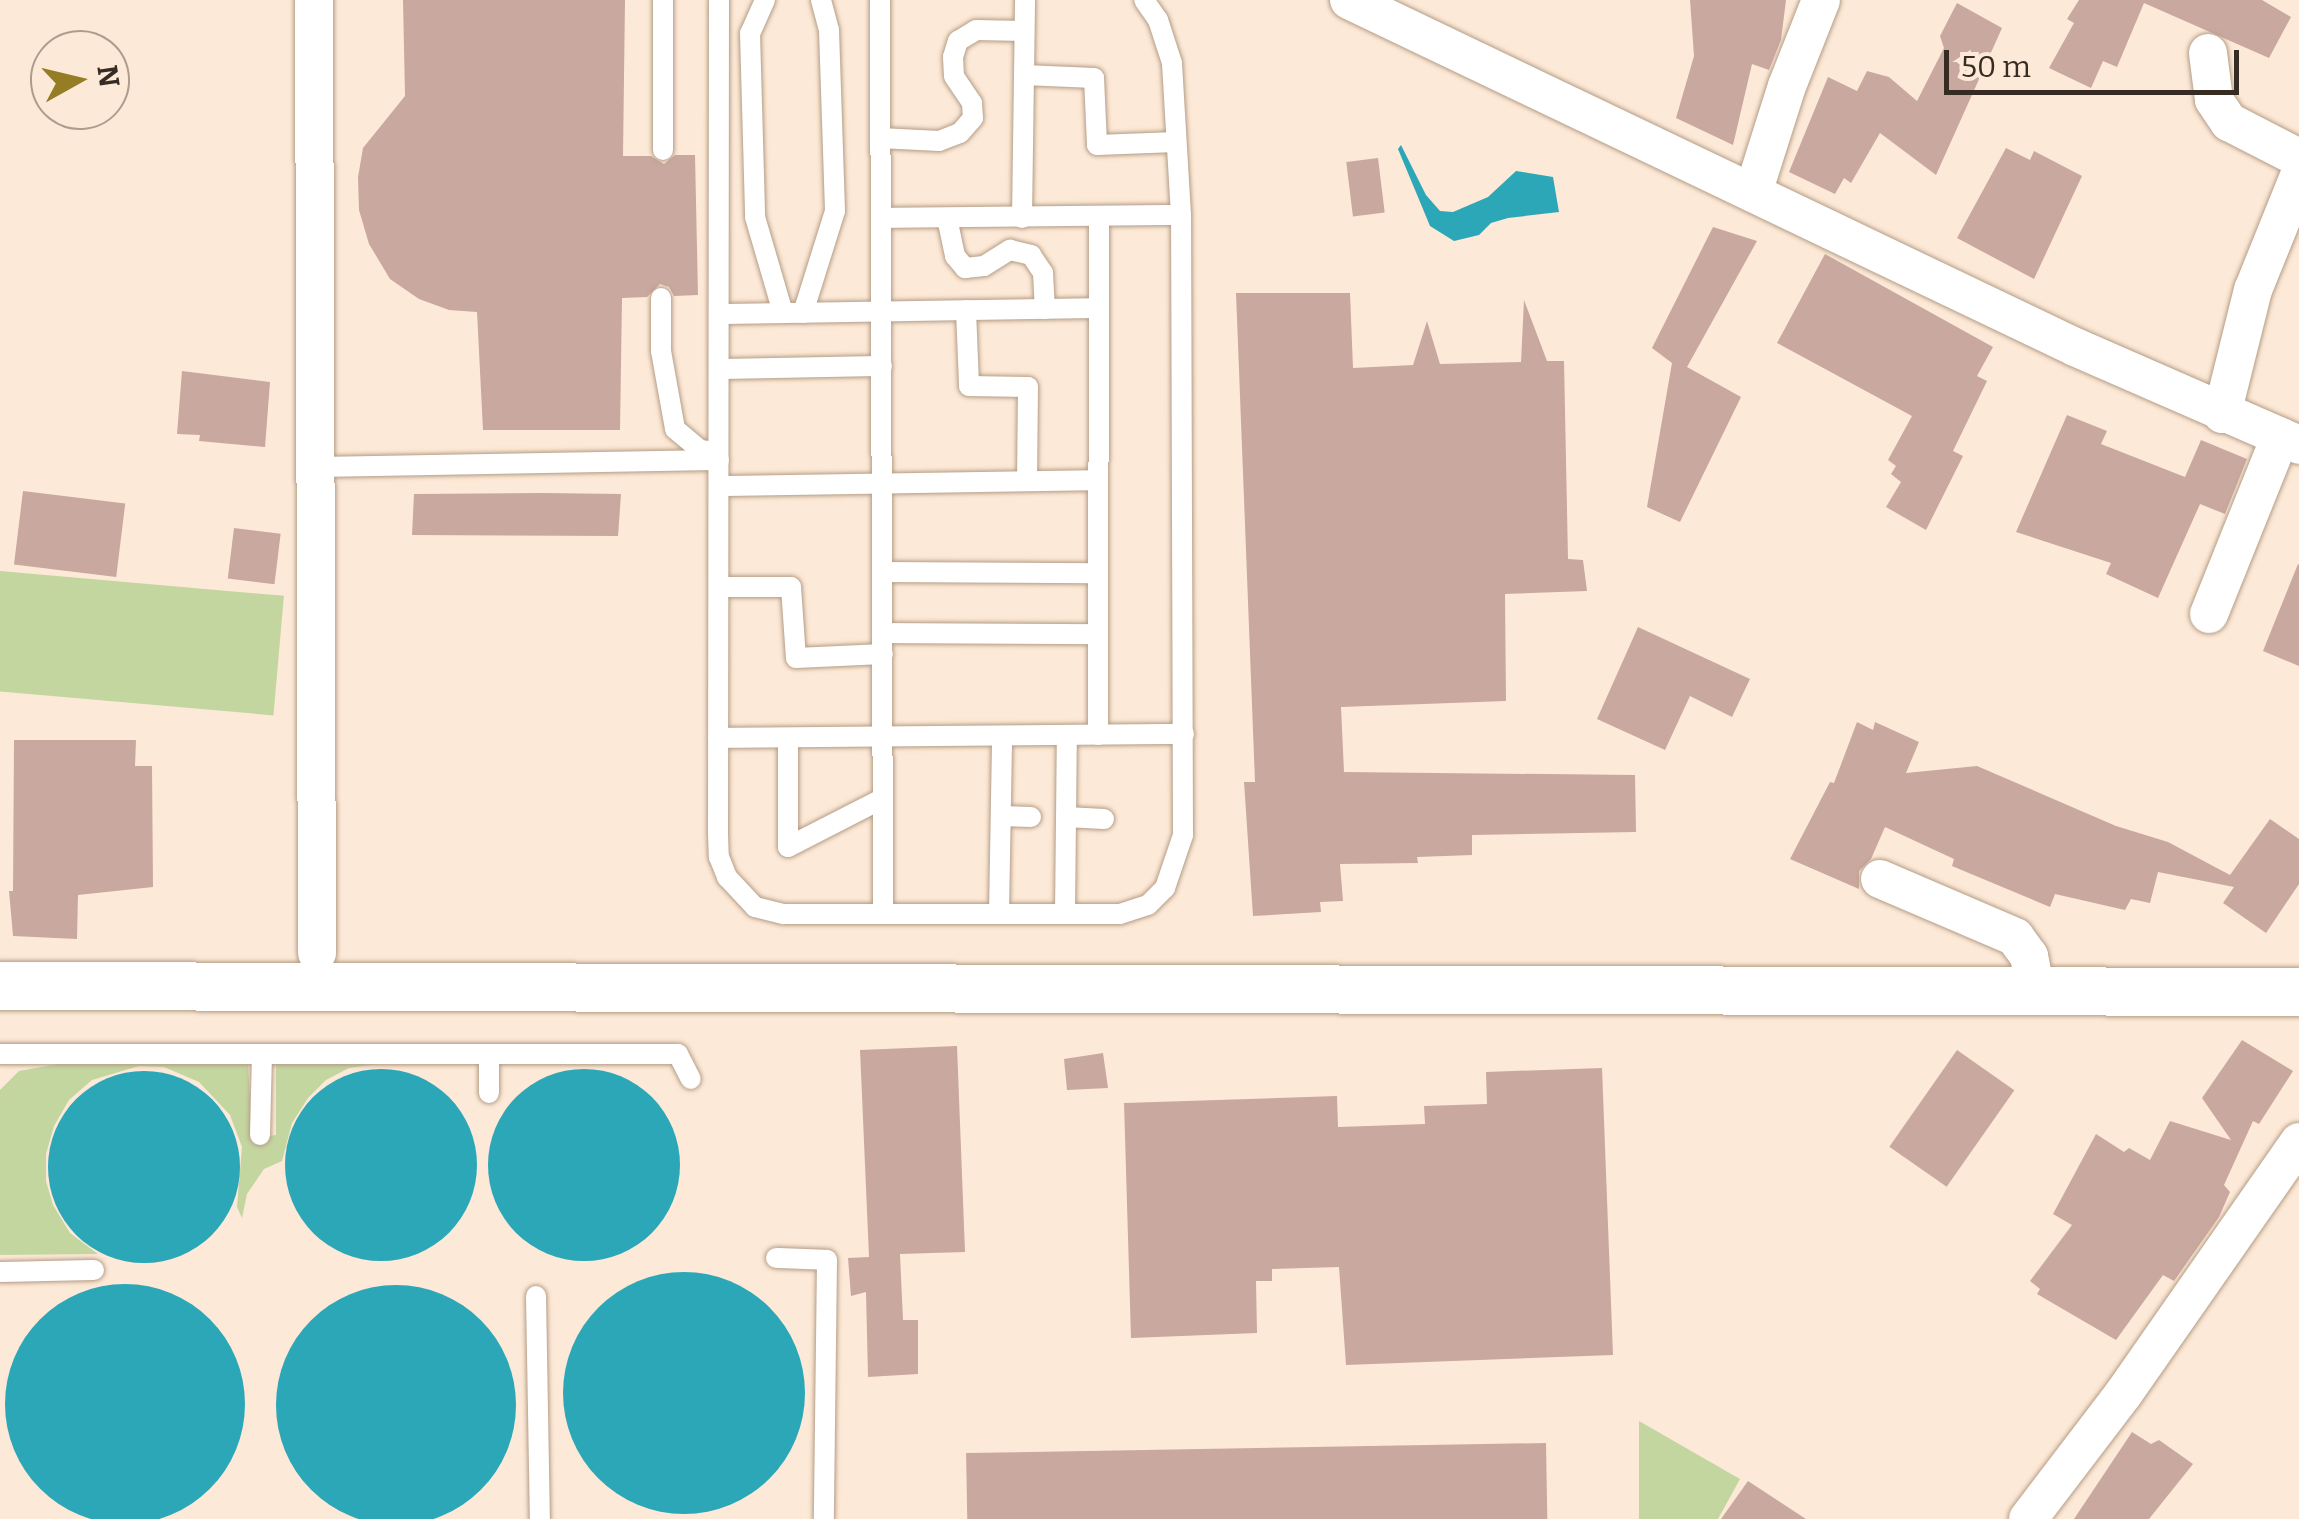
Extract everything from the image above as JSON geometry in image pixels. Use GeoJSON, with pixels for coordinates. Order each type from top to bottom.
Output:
{"type":"FeatureCollection","features":[{"type":"Feature","properties":{"kind":"street"},"geometry":{"type":"LineString","coordinates":[[314,0],[317,953]]}},
{"type":"Feature","properties":{"kind":"street"},"geometry":{"type":"LineString","coordinates":[[1349,0],[2222,414],[2290,441],[2209,614]]}},
{"type":"Feature","properties":{"kind":"street"},"geometry":{"type":"LineString","coordinates":[[1753,192],[1786,86],[1821,0]]}},
{"type":"Feature","properties":{"kind":"street"},"geometry":{"type":"LineString","coordinates":[[2208,53],[2214,100],[2229,122],[2299,158]]}},
{"type":"Feature","properties":{"kind":"street"},"geometry":{"type":"LineString","coordinates":[[2222,414],[2253,290],[2299,176]]}},
{"type":"Feature","properties":{"kind":"street"},"geometry":{"type":"LineString","coordinates":[[1880,879],[2015,937],[2029,956],[2036,991]]}},
{"type":"Feature","properties":{"kind":"street"},"geometry":{"type":"LineString","coordinates":[[0,986],[2299,992]]}},
{"type":"Feature","properties":{"kind":"street"},"geometry":{"type":"LineString","coordinates":[[2028,1519],[2124,1393],[2299,1142]]}},
{"type":"Feature","properties":{"kind":"lane"},"geometry":{"type":"LineString","coordinates":[[663,150],[664,0]]}},
{"type":"Feature","properties":{"kind":"lane"},"geometry":{"type":"LineString","coordinates":[[719,0],[718,857],[738,893],[755,906],[784,914],[1120,914],[1148,905],[1165,888],[1176,866],[1183,835],[1184,734],[1181,215],[1172,63],[1158,20],[1144,0]]}},
{"type":"Feature","properties":{"kind":"lane"},"geometry":{"type":"LineString","coordinates":[[765,0],[750,33],[755,217],[793,313]]}},
{"type":"Feature","properties":{"kind":"lane"},"geometry":{"type":"LineString","coordinates":[[793,313],[835,211],[829,30],[821,0]]}},
{"type":"Feature","properties":{"kind":"lane"},"geometry":{"type":"LineString","coordinates":[[880,0],[883,914]]}},
{"type":"Feature","properties":{"kind":"lane"},"geometry":{"type":"LineString","coordinates":[[1022,218],[1025,0]]}},
{"type":"Feature","properties":{"kind":"lane"},"geometry":{"type":"LineString","coordinates":[[880,138],[939,141],[960,134],[972,118],[972,103],[954,76],[958,40],[976,30],[1024,31]]}},
{"type":"Feature","properties":{"kind":"lane"},"geometry":{"type":"LineString","coordinates":[[1024,74],[1094,78],[1097,144],[1176,142]]}},
{"type":"Feature","properties":{"kind":"lane"},"geometry":{"type":"LineString","coordinates":[[881,218],[1181,215]]}},
{"type":"Feature","properties":{"kind":"lane"},"geometry":{"type":"LineString","coordinates":[[947,218],[955,256],[965,268],[984,266],[1010,250],[1031,255],[1043,274],[1045,309]]}},
{"type":"Feature","properties":{"kind":"lane"},"geometry":{"type":"LineString","coordinates":[[1098,218],[1098,736]]}},
{"type":"Feature","properties":{"kind":"lane"},"geometry":{"type":"LineString","coordinates":[[661,298],[661,351],[675,429],[700,450],[719,456]]}},
{"type":"Feature","properties":{"kind":"lane"},"geometry":{"type":"LineString","coordinates":[[720,314],[1099,308]]}},
{"type":"Feature","properties":{"kind":"lane"},"geometry":{"type":"LineString","coordinates":[[966,310],[969,386],[1028,388],[1027,481]]}},
{"type":"Feature","properties":{"kind":"lane"},"geometry":{"type":"LineString","coordinates":[[718,369],[882,366]]}},
{"type":"Feature","properties":{"kind":"lane"},"geometry":{"type":"LineString","coordinates":[[313,468],[719,456]]}},
{"type":"Feature","properties":{"kind":"lane"},"geometry":{"type":"LineString","coordinates":[[720,486],[1098,480]]}},
{"type":"Feature","properties":{"kind":"lane"},"geometry":{"type":"LineString","coordinates":[[882,572],[1098,572]]}},
{"type":"Feature","properties":{"kind":"lane"},"geometry":{"type":"LineString","coordinates":[[719,586],[791,587],[796,658],[882,644],[1098,634]]}},
{"type":"Feature","properties":{"kind":"lane"},"geometry":{"type":"LineString","coordinates":[[718,738],[1184,734]]}},
{"type":"Feature","properties":{"kind":"lane"},"geometry":{"type":"LineString","coordinates":[[1065,914],[1067,736]]}},
{"type":"Feature","properties":{"kind":"lane"},"geometry":{"type":"LineString","coordinates":[[1000,914],[1002,737]]}},
{"type":"Feature","properties":{"kind":"lane"},"geometry":{"type":"LineString","coordinates":[[788,738],[788,846],[882,799]]}},
{"type":"Feature","properties":{"kind":"lane"},"geometry":{"type":"LineString","coordinates":[[1001,816],[1031,817]]}},
{"type":"Feature","properties":{"kind":"lane"},"geometry":{"type":"LineString","coordinates":[[1066,817],[1104,819]]}},
{"type":"Feature","properties":{"kind":"lane"},"geometry":{"type":"LineString","coordinates":[[0,1054],[678,1054],[691,1080]]}},
{"type":"Feature","properties":{"kind":"lane"},"geometry":{"type":"LineString","coordinates":[[260,1135],[262,1054]]}},
{"type":"Feature","properties":{"kind":"lane"},"geometry":{"type":"LineString","coordinates":[[489,1054],[489,1093]]}},
{"type":"Feature","properties":{"kind":"lane"},"geometry":{"type":"LineString","coordinates":[[776,1258],[827,1260],[824,1519]]}},
{"type":"Feature","properties":{"kind":"lane"},"geometry":{"type":"LineString","coordinates":[[0,1272],[94,1270]]}},
{"type":"Feature","properties":{"kind":"lane"},"geometry":{"type":"LineString","coordinates":[[536,1296],[540,1519]]}},
{"type":"Feature","properties":{"kind":"green space"},"geometry":{"type":"Polygon","coordinates":[[[0,571],[284,596],[273,715],[0,691],[0,571]]]}},
{"type":"Feature","properties":{"kind":"green space"},"geometry":{"type":"Polygon","coordinates":[[[248,1062],[252,1138],[276,1135],[276,1064],[392,1062],[349,1068],[326,1080],[308,1098],[292,1123],[282,1161],[264,1169],[247,1194],[242,1218],[237,1207],[242,1147],[230,1115],[199,1082],[164,1067],[139,1066],[92,1080],[69,1100],[54,1126],[46,1154],[46,1181],[53,1205],[70,1233],[98,1254],[0,1255],[0,1090],[19,1071],[64,1063],[248,1062]]]}},
{"type":"Feature","properties":{"kind":"green space"},"geometry":{"type":"Polygon","coordinates":[[[1639,1421],[1740,1479],[1718,1519],[1639,1519],[1639,1421]]]}},
{"type":"Feature","properties":{"kind":"water"},"geometry":{"type":"Polygon","coordinates":[[[1401,145],[1426,195],[1440,211],[1453,212],[1488,197],[1516,171],[1553,177],[1559,212],[1508,218],[1491,223],[1479,235],[1454,241],[1430,226],[1398,149],[1401,145]]]}},
{"type":"Feature","properties":{"kind":"water"},"geometry":{"type":"Polygon","coordinates":[[[381,1069],[418,1077],[449,1097],[469,1128],[477,1165],[469,1202],[449,1233],[418,1253],[381,1261],[344,1253],[313,1233],[293,1202],[285,1165],[293,1128],[313,1097],[344,1077],[381,1069]]]}},
{"type":"Feature","properties":{"kind":"water"},"geometry":{"type":"Polygon","coordinates":[[[584,1069],[621,1077],[652,1097],[672,1128],[680,1165],[672,1202],[652,1233],[621,1253],[584,1261],[547,1253],[516,1233],[496,1202],[488,1165],[496,1128],[516,1097],[547,1077],[584,1069]]]}},
{"type":"Feature","properties":{"kind":"water"},"geometry":{"type":"Polygon","coordinates":[[[144,1071],[181,1079],[212,1099],[232,1130],[240,1167],[232,1204],[212,1235],[181,1255],[144,1263],[107,1255],[76,1235],[56,1204],[48,1167],[56,1130],[76,1099],[107,1079],[144,1071]]]}},
{"type":"Feature","properties":{"kind":"water"},"geometry":{"type":"Polygon","coordinates":[[[684,1272],[730,1282],[769,1308],[795,1347],[805,1393],[795,1439],[769,1478],[730,1504],[684,1514],[638,1504],[599,1478],[573,1439],[563,1393],[573,1347],[599,1308],[638,1282],[684,1272]]]}},
{"type":"Feature","properties":{"kind":"water"},"geometry":{"type":"Polygon","coordinates":[[[125,1284],[171,1293],[210,1319],[236,1358],[245,1404],[236,1450],[210,1489],[171,1515],[125,1524],[79,1515],[40,1489],[14,1450],[5,1404],[14,1358],[40,1319],[79,1293],[125,1284]]]}},
{"type":"Feature","properties":{"kind":"water"},"geometry":{"type":"Polygon","coordinates":[[[396,1285],[442,1294],[481,1320],[507,1359],[516,1405],[507,1451],[481,1490],[442,1516],[396,1525],[350,1516],[311,1490],[285,1451],[276,1405],[285,1359],[311,1320],[350,1294],[396,1285]]]}},
{"type":"Feature","properties":{"kind":"building"},"geometry":{"type":"Polygon","coordinates":[[[403,0],[625,0],[623,156],[651,156],[664,164],[675,155],[695,155],[698,295],[674,296],[669,287],[660,284],[647,297],[622,298],[620,430],[483,430],[477,312],[449,310],[419,299],[390,279],[369,244],[359,210],[358,177],[363,148],[405,96],[403,0]]]}},
{"type":"Feature","properties":{"kind":"building"},"geometry":{"type":"Polygon","coordinates":[[[1690,0],[1786,0],[1781,40],[1769,70],[1752,64],[1733,145],[1676,118],[1694,56],[1690,0]]]}},
{"type":"Feature","properties":{"kind":"building"},"geometry":{"type":"Polygon","coordinates":[[[2079,0],[2262,0],[2291,17],[2269,58],[2144,3],[2117,67],[2103,61],[2091,88],[2049,68],[2074,23],[2067,19],[2079,0]]]}},
{"type":"Feature","properties":{"kind":"building"},"geometry":{"type":"Polygon","coordinates":[[[1957,3],[2002,28],[1936,175],[1880,133],[1851,183],[1844,178],[1835,194],[1789,172],[1828,77],[1857,91],[1867,71],[1889,77],[1917,101],[1944,48],[1940,36],[1957,3]]]}},
{"type":"Feature","properties":{"kind":"building"},"geometry":{"type":"Polygon","coordinates":[[[2006,148],[2030,160],[2034,151],[2082,176],[2034,279],[1957,238],[2006,148]]]}},
{"type":"Feature","properties":{"kind":"building"},"geometry":{"type":"Polygon","coordinates":[[[1378,158],[1385,213],[1353,216],[1346,162],[1378,158]]]}},
{"type":"Feature","properties":{"kind":"building"},"geometry":{"type":"Polygon","coordinates":[[[1713,227],[1757,241],[1687,367],[1741,397],[1680,522],[1647,507],[1672,363],[1652,348],[1713,227]]]}},
{"type":"Feature","properties":{"kind":"building"},"geometry":{"type":"Polygon","coordinates":[[[1825,254],[1993,347],[1977,376],[1987,381],[1953,451],[1963,456],[1926,530],[1886,507],[1901,482],[1891,474],[1896,466],[1888,460],[1912,416],[1777,343],[1825,254]]]}},
{"type":"Feature","properties":{"kind":"building"},"geometry":{"type":"Polygon","coordinates":[[[1236,293],[1350,293],[1353,368],[1413,365],[1427,321],[1440,364],[1521,362],[1524,300],[1547,361],[1564,361],[1568,559],[1583,560],[1587,591],[1505,594],[1506,701],[1341,707],[1344,772],[1635,775],[1636,832],[1472,835],[1472,855],[1417,857],[1418,863],[1340,864],[1343,901],[1320,902],[1321,912],[1253,916],[1244,782],[1255,782],[1236,293]]]}},
{"type":"Feature","properties":{"kind":"building"},"geometry":{"type":"Polygon","coordinates":[[[182,371],[270,382],[265,447],[199,441],[200,435],[177,434],[182,371]]]}},
{"type":"Feature","properties":{"kind":"building"},"geometry":{"type":"Polygon","coordinates":[[[2067,415],[2107,431],[2101,444],[2185,477],[2201,440],[2247,459],[2225,514],[2200,504],[2158,598],[2106,574],[2111,563],[2016,532],[2067,415]]]}},
{"type":"Feature","properties":{"kind":"building"},"geometry":{"type":"Polygon","coordinates":[[[23,491],[125,504],[116,577],[14,564],[23,491]]]}},
{"type":"Feature","properties":{"kind":"building"},"geometry":{"type":"Polygon","coordinates":[[[414,494],[621,494],[618,536],[412,535],[414,494]]]}},
{"type":"Feature","properties":{"kind":"building"},"geometry":{"type":"Polygon","coordinates":[[[234,528],[281,534],[274,584],[228,579],[234,528]]]}},
{"type":"Feature","properties":{"kind":"building"},"geometry":{"type":"Polygon","coordinates":[[[2299,565],[2299,666],[2263,651],[2299,565]]]}},
{"type":"Feature","properties":{"kind":"building"},"geometry":{"type":"Polygon","coordinates":[[[1638,627],[1750,679],[1732,717],[1690,696],[1665,750],[1597,719],[1638,627]]]}},
{"type":"Feature","properties":{"kind":"building"},"geometry":{"type":"Polygon","coordinates":[[[1857,722],[1873,730],[1875,722],[1919,742],[1906,773],[1977,766],[2116,826],[2168,842],[2230,875],[2270,819],[2299,839],[2299,884],[2266,933],[2223,903],[2234,887],[2158,872],[2150,903],[2131,899],[2125,910],[2055,894],[2050,907],[1952,866],[1954,859],[1885,827],[1871,859],[1859,871],[1859,889],[1790,859],[1830,782],[1834,783],[1857,722]]]}},
{"type":"Feature","properties":{"kind":"building"},"geometry":{"type":"Polygon","coordinates":[[[14,740],[136,740],[135,766],[152,766],[153,887],[78,895],[77,939],[13,936],[9,891],[13,891],[14,740]]]}},
{"type":"Feature","properties":{"kind":"building"},"geometry":{"type":"Polygon","coordinates":[[[2242,1040],[2293,1071],[2259,1124],[2253,1121],[2224,1185],[2230,1192],[2219,1217],[2174,1281],[2163,1275],[2116,1340],[2037,1294],[2040,1289],[2030,1281],[2072,1225],[2053,1214],[2096,1134],[2124,1152],[2129,1148],[2150,1160],[2170,1121],[2231,1140],[2202,1098],[2242,1040]]]}},
{"type":"Feature","properties":{"kind":"building"},"geometry":{"type":"Polygon","coordinates":[[[957,1046],[965,1252],[900,1254],[903,1320],[918,1320],[918,1374],[868,1377],[866,1292],[851,1296],[848,1258],[869,1257],[860,1050],[957,1046]]]}},
{"type":"Feature","properties":{"kind":"building"},"geometry":{"type":"Polygon","coordinates":[[[1957,1050],[2014,1090],[1947,1187],[1889,1147],[1957,1050]]]}},
{"type":"Feature","properties":{"kind":"building"},"geometry":{"type":"Polygon","coordinates":[[[1103,1053],[1108,1088],[1067,1090],[1064,1059],[1103,1053]]]}},
{"type":"Feature","properties":{"kind":"building"},"geometry":{"type":"Polygon","coordinates":[[[1602,1068],[1613,1355],[1346,1365],[1339,1267],[1272,1269],[1272,1281],[1256,1281],[1257,1333],[1131,1338],[1124,1103],[1337,1096],[1338,1127],[1425,1124],[1424,1106],[1487,1104],[1486,1072],[1602,1068]]]}},
{"type":"Feature","properties":{"kind":"building"},"geometry":{"type":"Polygon","coordinates":[[[2132,1432],[2151,1444],[2159,1440],[2193,1464],[2149,1519],[2074,1519],[2132,1432]]]}},
{"type":"Feature","properties":{"kind":"building"},"geometry":{"type":"Polygon","coordinates":[[[1546,1443],[1547,1519],[967,1519],[966,1453],[1546,1443]]]}},
{"type":"Feature","properties":{"kind":"building"},"geometry":{"type":"Polygon","coordinates":[[[1748,1481],[1806,1519],[1721,1519],[1748,1481]]]}}]}
